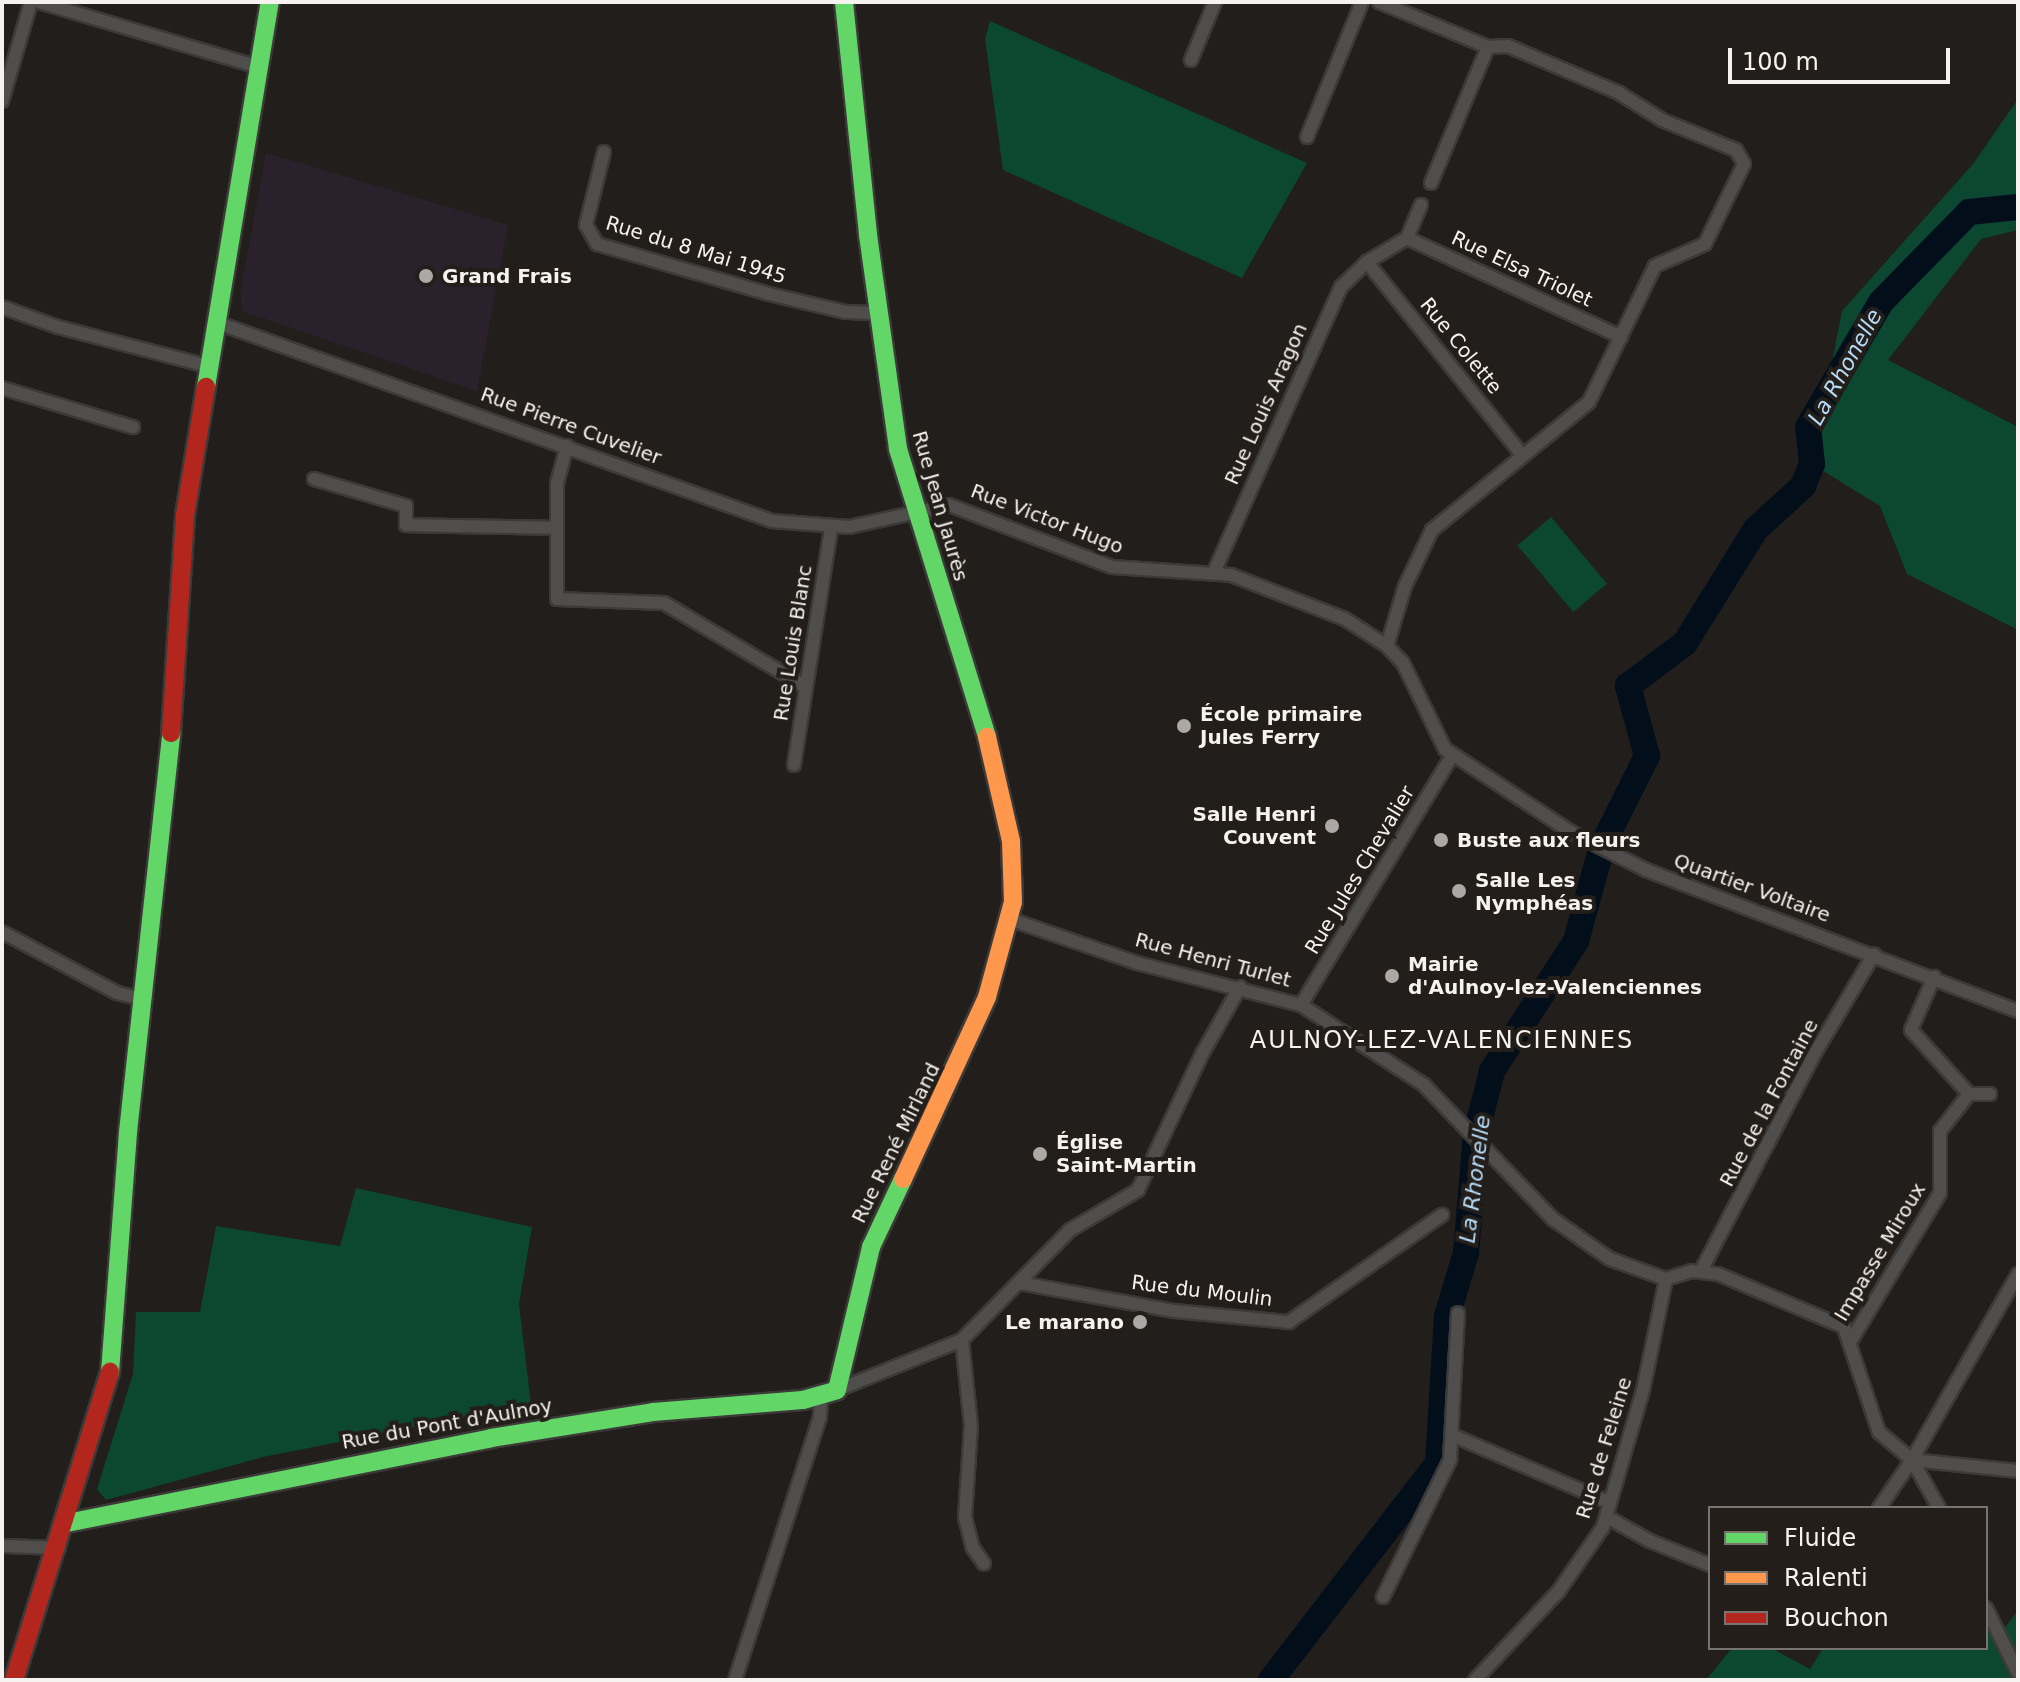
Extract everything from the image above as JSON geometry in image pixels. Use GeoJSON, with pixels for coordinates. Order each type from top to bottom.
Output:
{"type":"FeatureCollection","features":[{"type":"Feature","properties":{"kind":"street"},"geometry":{"type":"LineString","coordinates":[[2,101],[31,2]]}},
{"type":"Feature","properties":{"kind":"street"},"geometry":{"type":"LineString","coordinates":[[39,2],[259,67]]}},
{"type":"Feature","properties":{"kind":"street"},"geometry":{"type":"LineString","coordinates":[[14,1680],[67,1523],[109,1383],[128,1132],[167,803],[183,532],[270,2]]}},
{"type":"Feature","properties":{"kind":"street","name":"Rue Jean Jaurès"},"geometry":{"type":"LineString","coordinates":[[844,2],[898,449],[1003,793],[1011,841],[1012,920]]}},
{"type":"Feature","properties":{"kind":"street"},"geometry":{"type":"LineString","coordinates":[[1191,60],[1215,2]]}},
{"type":"Feature","properties":{"kind":"street"},"geometry":{"type":"LineString","coordinates":[[1307,137],[1362,2]]}},
{"type":"Feature","properties":{"kind":"street"},"geometry":{"type":"LineString","coordinates":[[1379,2],[1488,47],[1508,46],[1571,72],[1742,156],[1743,169],[1705,244],[1655,266],[1589,402],[1428,536],[1405,586],[1387,646]]}},
{"type":"Feature","properties":{"kind":"street"},"geometry":{"type":"LineString","coordinates":[[1431,183],[1488,47]]}},
{"type":"Feature","properties":{"kind":"street","name":"Rue du 8 Mai 1945"},"geometry":{"type":"LineString","coordinates":[[604,152],[586,225],[597,244],[769,294],[846,312],[880,313]]}},
{"type":"Feature","properties":{"kind":"street"},"geometry":{"type":"LineString","coordinates":[[1367,262],[1407,238],[1421,205]]}},
{"type":"Feature","properties":{"kind":"street","name":"Rue Elsa Triolet"},"geometry":{"type":"LineString","coordinates":[[1407,238],[1621,337]]}},
{"type":"Feature","properties":{"kind":"street","name":"Rue Colette"},"geometry":{"type":"LineString","coordinates":[[1367,262],[1522,455]]}},
{"type":"Feature","properties":{"kind":"street","name":"Rue Louis Aragon"},"geometry":{"type":"LineString","coordinates":[[1214,572],[1338,292],[1367,262]]}},
{"type":"Feature","properties":{"kind":"street"},"geometry":{"type":"LineString","coordinates":[[2,307],[44,323],[208,366]]}},
{"type":"Feature","properties":{"kind":"street","name":"Rue Pierre Cuvelier"},"geometry":{"type":"LineString","coordinates":[[218,323],[759,517],[831,528],[916,511]]}},
{"type":"Feature","properties":{"kind":"street"},"geometry":{"type":"LineString","coordinates":[[2,388],[133,427]]}},
{"type":"Feature","properties":{"kind":"street"},"geometry":{"type":"LineString","coordinates":[[567,446],[558,475],[557,599],[664,603],[806,687]]}},
{"type":"Feature","properties":{"kind":"street"},"geometry":{"type":"LineString","coordinates":[[314,479],[406,506],[406,525],[557,528]]}},
{"type":"Feature","properties":{"kind":"street","name":"Rue Victor Hugo"},"geometry":{"type":"LineString","coordinates":[[916,511],[956,506],[1119,569],[1214,572],[1345,619],[1387,646],[1403,663],[1436,736],[1452,756],[1588,840]]}},
{"type":"Feature","properties":{"kind":"street","name":"Rue Louis Blanc"},"geometry":{"type":"LineString","coordinates":[[794,765],[831,528]]}},
{"type":"Feature","properties":{"kind":"street","name":"Rue Jules Chevalier"},"geometry":{"type":"LineString","coordinates":[[1301,1005],[1452,756]]}},
{"type":"Feature","properties":{"kind":"street","name":"Quartier Voltaire"},"geometry":{"type":"LineString","coordinates":[[1588,840],[1619,856],[2018,1011]]}},
{"type":"Feature","properties":{"kind":"street","name":"Rue Henri Turlet"},"geometry":{"type":"LineString","coordinates":[[1012,920],[1137,963],[1301,1005],[1393,1061],[1464,1125],[1572,1236],[1628,1269],[1666,1279]]}},
{"type":"Feature","properties":{"kind":"street","name":"Rue René Mirland"},"geometry":{"type":"LineString","coordinates":[[735,1680],[829,1393],[871,1247],[958,1065],[1012,920]]}},
{"type":"Feature","properties":{"kind":"street"},"geometry":{"type":"LineString","coordinates":[[2,932],[117,993],[144,999]]}},
{"type":"Feature","properties":{"kind":"street","name":"Rue de la Fontaine"},"geometry":{"type":"LineString","coordinates":[[1701,1271],[1815,1053],[1874,954]]}},
{"type":"Feature","properties":{"kind":"street"},"geometry":{"type":"LineString","coordinates":[[1934,977],[1911,1030],[1969,1094],[1990,1094]]}},
{"type":"Feature","properties":{"kind":"street"},"geometry":{"type":"LineString","coordinates":[[829,1393],[962,1340],[1070,1230],[1141,1186],[1202,1054],[1240,987]]}},
{"type":"Feature","properties":{"kind":"street","name":"Impasse Miroux"},"geometry":{"type":"LineString","coordinates":[[1852,1339],[1940,1193],[1939,1138],[1946,1119],[1969,1094]]}},
{"type":"Feature","properties":{"kind":"street","name":"Rue du Moulin"},"geometry":{"type":"LineString","coordinates":[[1020,1283],[1140,1304],[1293,1321],[1442,1215]]}},
{"type":"Feature","properties":{"kind":"street"},"geometry":{"type":"LineString","coordinates":[[1666,1279],[1701,1271],[1839,1324],[1852,1339],[1874,1423],[1884,1438],[1912,1460],[1938,1506]]}},
{"type":"Feature","properties":{"kind":"street"},"geometry":{"type":"LineString","coordinates":[[1880,1506],[1912,1460],[2018,1274]]}},
{"type":"Feature","properties":{"kind":"street","name":"Rue de Feleine"},"geometry":{"type":"LineString","coordinates":[[1475,1680],[1558,1592],[1607,1517],[1643,1390],[1666,1279]]}},
{"type":"Feature","properties":{"kind":"street"},"geometry":{"type":"LineString","coordinates":[[1383,1597],[1431,1504],[1454,1436],[1458,1313]]}},
{"type":"Feature","properties":{"kind":"street"},"geometry":{"type":"LineString","coordinates":[[962,1340],[971,1426],[965,1517],[975,1553],[984,1564]]}},
{"type":"Feature","properties":{"kind":"street","name":"Rue du Pont d'Aulnoy"},"geometry":{"type":"LineString","coordinates":[[67,1523],[506,1435],[653,1412],[829,1393]]}},
{"type":"Feature","properties":{"kind":"street"},"geometry":{"type":"LineString","coordinates":[[1454,1436],[1609,1502]]}},
{"type":"Feature","properties":{"kind":"street"},"geometry":{"type":"LineString","coordinates":[[1912,1460],[2018,1471]]}},
{"type":"Feature","properties":{"kind":"street"},"geometry":{"type":"LineString","coordinates":[[1607,1517],[1650,1541],[1708,1564]]}},
{"type":"Feature","properties":{"kind":"street"},"geometry":{"type":"LineString","coordinates":[[2,1546],[59,1548]]}},
{"type":"Feature","properties":{"kind":"street"},"geometry":{"type":"LineString","coordinates":[[1988,1612],[2018,1673]]}},
{"type":"Feature","properties":{"kind":"shaded area"},"geometry":{"type":"Polygon","coordinates":[[[266,153],[508,225],[477,391],[242,311],[241,289],[266,153]]]}},
{"type":"Feature","properties":{"kind":"green space"},"geometry":{"type":"Polygon","coordinates":[[[990,21],[1307,163],[1242,278],[1003,170],[985,39],[990,21]]]}},
{"type":"Feature","properties":{"kind":"green space"},"geometry":{"type":"Polygon","coordinates":[[[2018,99],[2018,230],[1981,239],[1888,360],[2018,427],[2018,630],[1907,574],[1880,506],[1812,464],[1842,311],[1973,164],[2018,99]]]}},
{"type":"Feature","properties":{"kind":"green space"},"geometry":{"type":"Polygon","coordinates":[[[1551,517],[1607,584],[1573,612],[1517,545],[1551,517]]]}},
{"type":"Feature","properties":{"kind":"green space"},"geometry":{"type":"Polygon","coordinates":[[[356,1188],[532,1227],[519,1304],[531,1404],[263,1457],[106,1500],[97,1489],[133,1374],[136,1312],[200,1312],[216,1226],[340,1246],[356,1188]]]}},
{"type":"Feature","properties":{"kind":"green space"},"geometry":{"type":"Polygon","coordinates":[[[2018,1610],[2018,1680],[1706,1680],[1730,1650],[1775,1650],[1810,1669],[1822,1650],[1988,1650],[1988,1615],[2003,1630],[2018,1610]]]}},
{"type":"Feature","properties":{"kind":"waterway","name":"La Rhonelle"},"geometry":{"type":"LineString","coordinates":[[1271,1680],[1438,1463],[1447,1316],[1466,1253],[1476,1134],[1492,1071],[1576,941],[1602,846],[1647,756],[1628,686],[1685,643],[1756,529],[1803,486],[1812,464],[1808,427],[1881,302],[1969,212],[2018,207]]}},
{"type":"Feature","properties":{"kind":"traffic: fast"},"geometry":{"type":"LineString","coordinates":[[206,387],[270,2]]}},
{"type":"Feature","properties":{"kind":"traffic: fast"},"geometry":{"type":"LineString","coordinates":[[844,2],[868,235],[898,449],[987,737]]}},
{"type":"Feature","properties":{"kind":"traffic: fast"},"geometry":{"type":"LineString","coordinates":[[110,1372],[128,1132],[171,733]]}},
{"type":"Feature","properties":{"kind":"traffic: fast"},"geometry":{"type":"LineString","coordinates":[[67,1523],[491,1438],[653,1412],[803,1400],[837,1390],[871,1247],[903,1179]]}},
{"type":"Feature","properties":{"kind":"traffic: slow"},"geometry":{"type":"LineString","coordinates":[[903,1179],[987,997],[1013,902],[1011,841],[987,737]]}},
{"type":"Feature","properties":{"kind":"traffic: jam"},"geometry":{"type":"LineString","coordinates":[[171,733],[185,515],[206,387]]}},
{"type":"Feature","properties":{"kind":"traffic: jam"},"geometry":{"type":"LineString","coordinates":[[14,1680],[110,1372]]}},
{"type":"Feature","properties":{"kind":"place","name":"Grand Frais"},"geometry":{"type":"Point","coordinates":[426,276]}},
{"type":"Feature","properties":{"kind":"place","name":"École primaire Jules Ferry"},"geometry":{"type":"Point","coordinates":[1184,726]}},
{"type":"Feature","properties":{"kind":"place","name":"Salle Henri Couvent"},"geometry":{"type":"Point","coordinates":[1332,826]}},
{"type":"Feature","properties":{"kind":"place","name":"Buste aux fleurs"},"geometry":{"type":"Point","coordinates":[1441,840]}},
{"type":"Feature","properties":{"kind":"place","name":"Salle Les Nymphéas"},"geometry":{"type":"Point","coordinates":[1459,891]}},
{"type":"Feature","properties":{"kind":"place","name":"Mairie d'Aulnoy-lez-Valenciennes"},"geometry":{"type":"Point","coordinates":[1392,976]}},
{"type":"Feature","properties":{"kind":"place","name":"Église Saint-Martin"},"geometry":{"type":"Point","coordinates":[1040,1154]}},
{"type":"Feature","properties":{"kind":"place","name":"Le marano"},"geometry":{"type":"Point","coordinates":[1140,1322]}},
{"type":"Feature","properties":{"kind":"district","name":"AULNOY-LEZ-VALENCIENNES"},"geometry":{"type":"Point","coordinates":[1442,1041]}}]}
